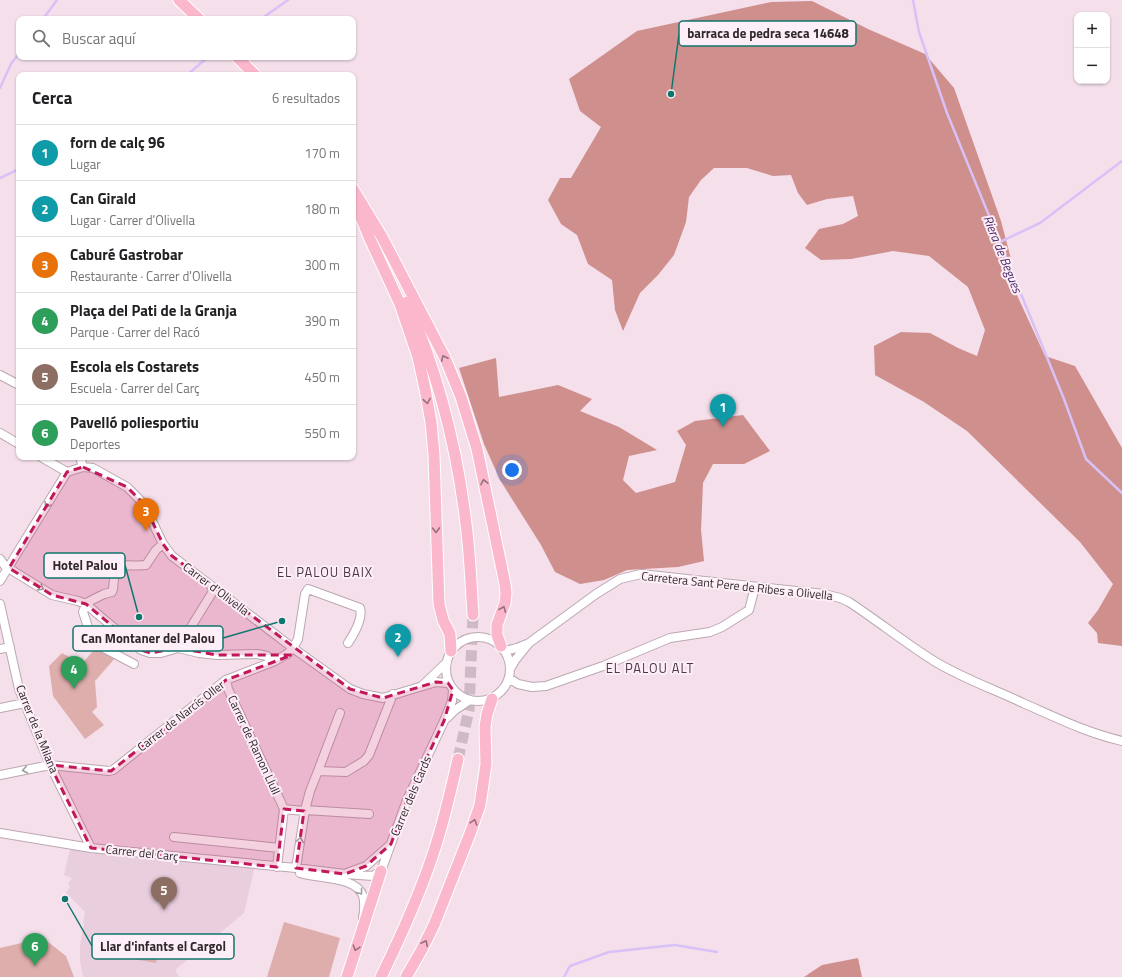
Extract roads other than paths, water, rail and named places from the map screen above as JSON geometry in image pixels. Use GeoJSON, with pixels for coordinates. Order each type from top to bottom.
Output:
{"type":"FeatureCollection","features":[{"type":"Feature","properties":{"kind":"main road"},"geometry":{"type":"LineString","coordinates":[[179,0],[196,16]]}},
{"type":"Feature","properties":{"kind":"main road"},"geometry":{"type":"LineString","coordinates":[[240,60],[253,72]]}},
{"type":"Feature","properties":{"kind":"main road"},"geometry":{"type":"LineString","coordinates":[[356,194],[382,237],[445,358],[461,397],[477,449],[505,584],[505,603],[497,625],[497,636],[503,649]]}},
{"type":"Feature","properties":{"kind":"main road"},"geometry":{"type":"LineString","coordinates":[[356,206],[396,278],[436,379],[456,459],[462,491],[467,525],[473,615]]}},
{"type":"Feature","properties":{"kind":"main road"},"geometry":{"type":"LineString","coordinates":[[356,206],[400,304],[418,357],[425,389],[431,422],[434,455],[439,604],[443,620],[450,634],[451,651]]}},
{"type":"Feature","properties":{"kind":"main road"},"geometry":{"type":"LineString","coordinates":[[406,977],[434,925],[480,805],[486,764],[487,714],[492,699]]}},
{"type":"Feature","properties":{"kind":"main road"},"geometry":{"type":"LineString","coordinates":[[381,977],[416,901],[435,849],[458,759]]}},
{"type":"Feature","properties":{"kind":"main road"},"geometry":{"type":"LineString","coordinates":[[347,977],[381,872]]}},
{"type":"Feature","properties":{"kind":"street"},"geometry":{"type":"LineString","coordinates":[[0,375],[16,384]]}},
{"type":"Feature","properties":{"kind":"street"},"geometry":{"type":"LineString","coordinates":[[0,433],[16,442]]}},
{"type":"Feature","properties":{"kind":"street"},"geometry":{"type":"LineString","coordinates":[[47,460],[67,472]]}},
{"type":"Feature","properties":{"kind":"street"},"geometry":{"type":"LineString","coordinates":[[0,581],[67,472],[84,466],[81,460]]}},
{"type":"Feature","properties":{"kind":"street","name":"Carrer d'Olivella"},"geometry":{"type":"LineString","coordinates":[[84,466],[93,468],[127,487],[144,504],[163,544],[172,556],[293,648],[350,689],[363,694],[383,698],[422,686],[447,662]]}},
{"type":"Feature","properties":{"kind":"street"},"geometry":{"type":"LineString","coordinates":[[134,664],[98,645],[92,639],[84,612],[86,604],[104,594],[112,592],[114,589],[115,569],[119,565],[135,564],[141,566],[146,564],[156,550],[163,544]]}},
{"type":"Feature","properties":{"kind":"street"},"geometry":{"type":"LineString","coordinates":[[0,559],[5,566],[52,595],[78,600],[86,604],[141,650],[150,653],[161,653],[178,648],[199,653],[217,655],[257,654],[267,656],[275,661]]}},
{"type":"Feature","properties":{"kind":"street","name":"Carretera Sant Pere de Ribes a Olivella"},"geometry":{"type":"LineString","coordinates":[[529,644],[596,594],[620,579],[641,574],[824,594],[840,598],[857,607],[925,655],[952,671],[1074,725],[1107,738],[1122,741]]}},
{"type":"Feature","properties":{"kind":"street"},"geometry":{"type":"LineString","coordinates":[[509,678],[518,684],[532,687],[546,686],[603,666],[670,638],[710,632],[749,610],[755,587]]}},
{"type":"Feature","properties":{"kind":"street"},"geometry":{"type":"LineString","coordinates":[[178,648],[215,588]]}},
{"type":"Feature","properties":{"kind":"street"},"geometry":{"type":"LineString","coordinates":[[293,648],[298,639],[305,594],[308,589],[360,608],[361,614],[354,633],[348,643]]}},
{"type":"Feature","properties":{"kind":"street","name":"Carrer de la Milana"},"geometry":{"type":"LineString","coordinates":[[0,604],[19,689],[24,703],[50,765],[91,848]]}},
{"type":"Feature","properties":{"kind":"street"},"geometry":{"type":"LineString","coordinates":[[422,686],[436,682],[451,687],[461,696],[470,700],[481,702],[492,699],[507,685],[509,678],[509,660],[503,649],[489,639],[475,637],[466,639],[458,644],[451,651],[447,662],[446,672],[451,687]]}},
{"type":"Feature","properties":{"kind":"street"},"geometry":{"type":"LineString","coordinates":[[503,649],[517,648],[529,644]]}},
{"type":"Feature","properties":{"kind":"street"},"geometry":{"type":"LineString","coordinates":[[510,669],[516,659],[529,644]]}},
{"type":"Feature","properties":{"kind":"street"},"geometry":{"type":"LineString","coordinates":[[0,649],[10,647]]}},
{"type":"Feature","properties":{"kind":"street","name":"Carrer de Narcís Oller"},"geometry":{"type":"LineString","coordinates":[[50,765],[109,771],[113,770],[226,680],[275,661],[293,648]]}},
{"type":"Feature","properties":{"kind":"street","name":"Carrer de Ramon Llull"},"geometry":{"type":"LineString","coordinates":[[226,680],[228,690],[284,810]]}},
{"type":"Feature","properties":{"kind":"street"},"geometry":{"type":"LineString","coordinates":[[502,691],[523,685]]}},
{"type":"Feature","properties":{"kind":"street","name":"Carrer dels Cards"},"geometry":{"type":"LineString","coordinates":[[381,872],[407,800],[444,722],[452,701],[451,687]]}},
{"type":"Feature","properties":{"kind":"street"},"geometry":{"type":"LineString","coordinates":[[318,771],[346,772],[364,761],[369,755],[393,694]]}},
{"type":"Feature","properties":{"kind":"street","name":"Carrer dels Cards"},"geometry":{"type":"LineString","coordinates":[[444,722],[455,710],[470,700]]}},
{"type":"Feature","properties":{"kind":"street"},"geometry":{"type":"LineString","coordinates":[[0,708],[24,703]]}},
{"type":"Feature","properties":{"kind":"street"},"geometry":{"type":"LineString","coordinates":[[296,868],[305,811],[310,791],[340,713]]}},
{"type":"Feature","properties":{"kind":"street"},"geometry":{"type":"LineString","coordinates":[[0,775],[50,765]]}},
{"type":"Feature","properties":{"kind":"street"},"geometry":{"type":"LineString","coordinates":[[280,867],[279,848],[284,810],[369,814]]}},
{"type":"Feature","properties":{"kind":"street","name":"Carrer del Carç"},"geometry":{"type":"LineString","coordinates":[[0,833],[91,848],[345,874],[373,876],[381,872]]}},
{"type":"Feature","properties":{"kind":"street"},"geometry":{"type":"LineString","coordinates":[[174,837],[279,848]]}},
{"type":"Feature","properties":{"kind":"street","name":"Carrer del Carç"},"geometry":{"type":"LineString","coordinates":[[345,874],[366,866],[391,844]]}},
{"type":"Feature","properties":{"kind":"street","name":"Carrer del Carç"},"geometry":{"type":"LineString","coordinates":[[280,867],[308,876],[346,882],[357,887],[364,896],[362,927]]}},
{"type":"Feature","properties":{"kind":"waterway"},"geometry":{"type":"LineString","coordinates":[[45,16],[57,0]]}},
{"type":"Feature","properties":{"kind":"waterway","name":"Riera de Begues"},"geometry":{"type":"LineString","coordinates":[[265,16],[288,0]]}},
{"type":"Feature","properties":{"kind":"waterway","name":"Riera de Begues"},"geometry":{"type":"LineString","coordinates":[[913,0],[919,32],[947,113],[1064,399],[1086,459],[1122,493]]}},
{"type":"Feature","properties":{"kind":"waterway"},"geometry":{"type":"LineString","coordinates":[[0,88],[11,64],[16,57]]}},
{"type":"Feature","properties":{"kind":"waterway","name":"Riera de Begues"},"geometry":{"type":"LineString","coordinates":[[190,72],[204,60]]}},
{"type":"Feature","properties":{"kind":"waterway"},"geometry":{"type":"LineString","coordinates":[[1000,242],[1040,223],[1122,161]]}},
{"type":"Feature","properties":{"kind":"waterway","name":"Riera de Begues"},"geometry":{"type":"LineString","coordinates":[[0,178],[16,170]]}},
{"type":"Feature","properties":{"kind":"waterway"},"geometry":{"type":"LineString","coordinates":[[564,977],[570,966],[609,952],[675,945],[717,952]]}},
{"type":"Feature","properties":{"kind":"tunnel"},"geometry":{"type":"LineString","coordinates":[[458,759],[469,710],[473,615]]}},
{"type":"Feature","properties":{"kind":"place","name":"barraca de pedra seca 14648"},"geometry":{"type":"Point","coordinates":[671,94]}},
{"type":"Feature","properties":{"kind":"place","name":"forn de calç 96"},"geometry":{"type":"Point","coordinates":[723,427]}},
{"type":"Feature","properties":{"kind":"place","name":"Caburé Gastrobar"},"geometry":{"type":"Point","coordinates":[146,531]}},
{"type":"Feature","properties":{"kind":"place","name":"Hotel Palou"},"geometry":{"type":"Point","coordinates":[139,617]}},
{"type":"Feature","properties":{"kind":"place","name":"Can Montaner del Palou"},"geometry":{"type":"Point","coordinates":[282,621]}},
{"type":"Feature","properties":{"kind":"place","name":"Can Girald"},"geometry":{"type":"Point","coordinates":[398,657]}},
{"type":"Feature","properties":{"kind":"place","name":"Plaça del Pati de la Granja"},"geometry":{"type":"Point","coordinates":[74,689]}},
{"type":"Feature","properties":{"kind":"place","name":"Llar d'infants el Cargol"},"geometry":{"type":"Point","coordinates":[65,899]}},
{"type":"Feature","properties":{"kind":"place","name":"Escola els Costarets"},"geometry":{"type":"Point","coordinates":[164,910]}},
{"type":"Feature","properties":{"kind":"place","name":"Pavelló poliesportiu"},"geometry":{"type":"Point","coordinates":[35,966]}},
{"type":"Feature","properties":{"kind":"district","name":"EL PALOU BAIX"},"geometry":{"type":"Point","coordinates":[325,572]}},
{"type":"Feature","properties":{"kind":"district","name":"EL PALOU ALT"},"geometry":{"type":"Point","coordinates":[650,668]}}]}
